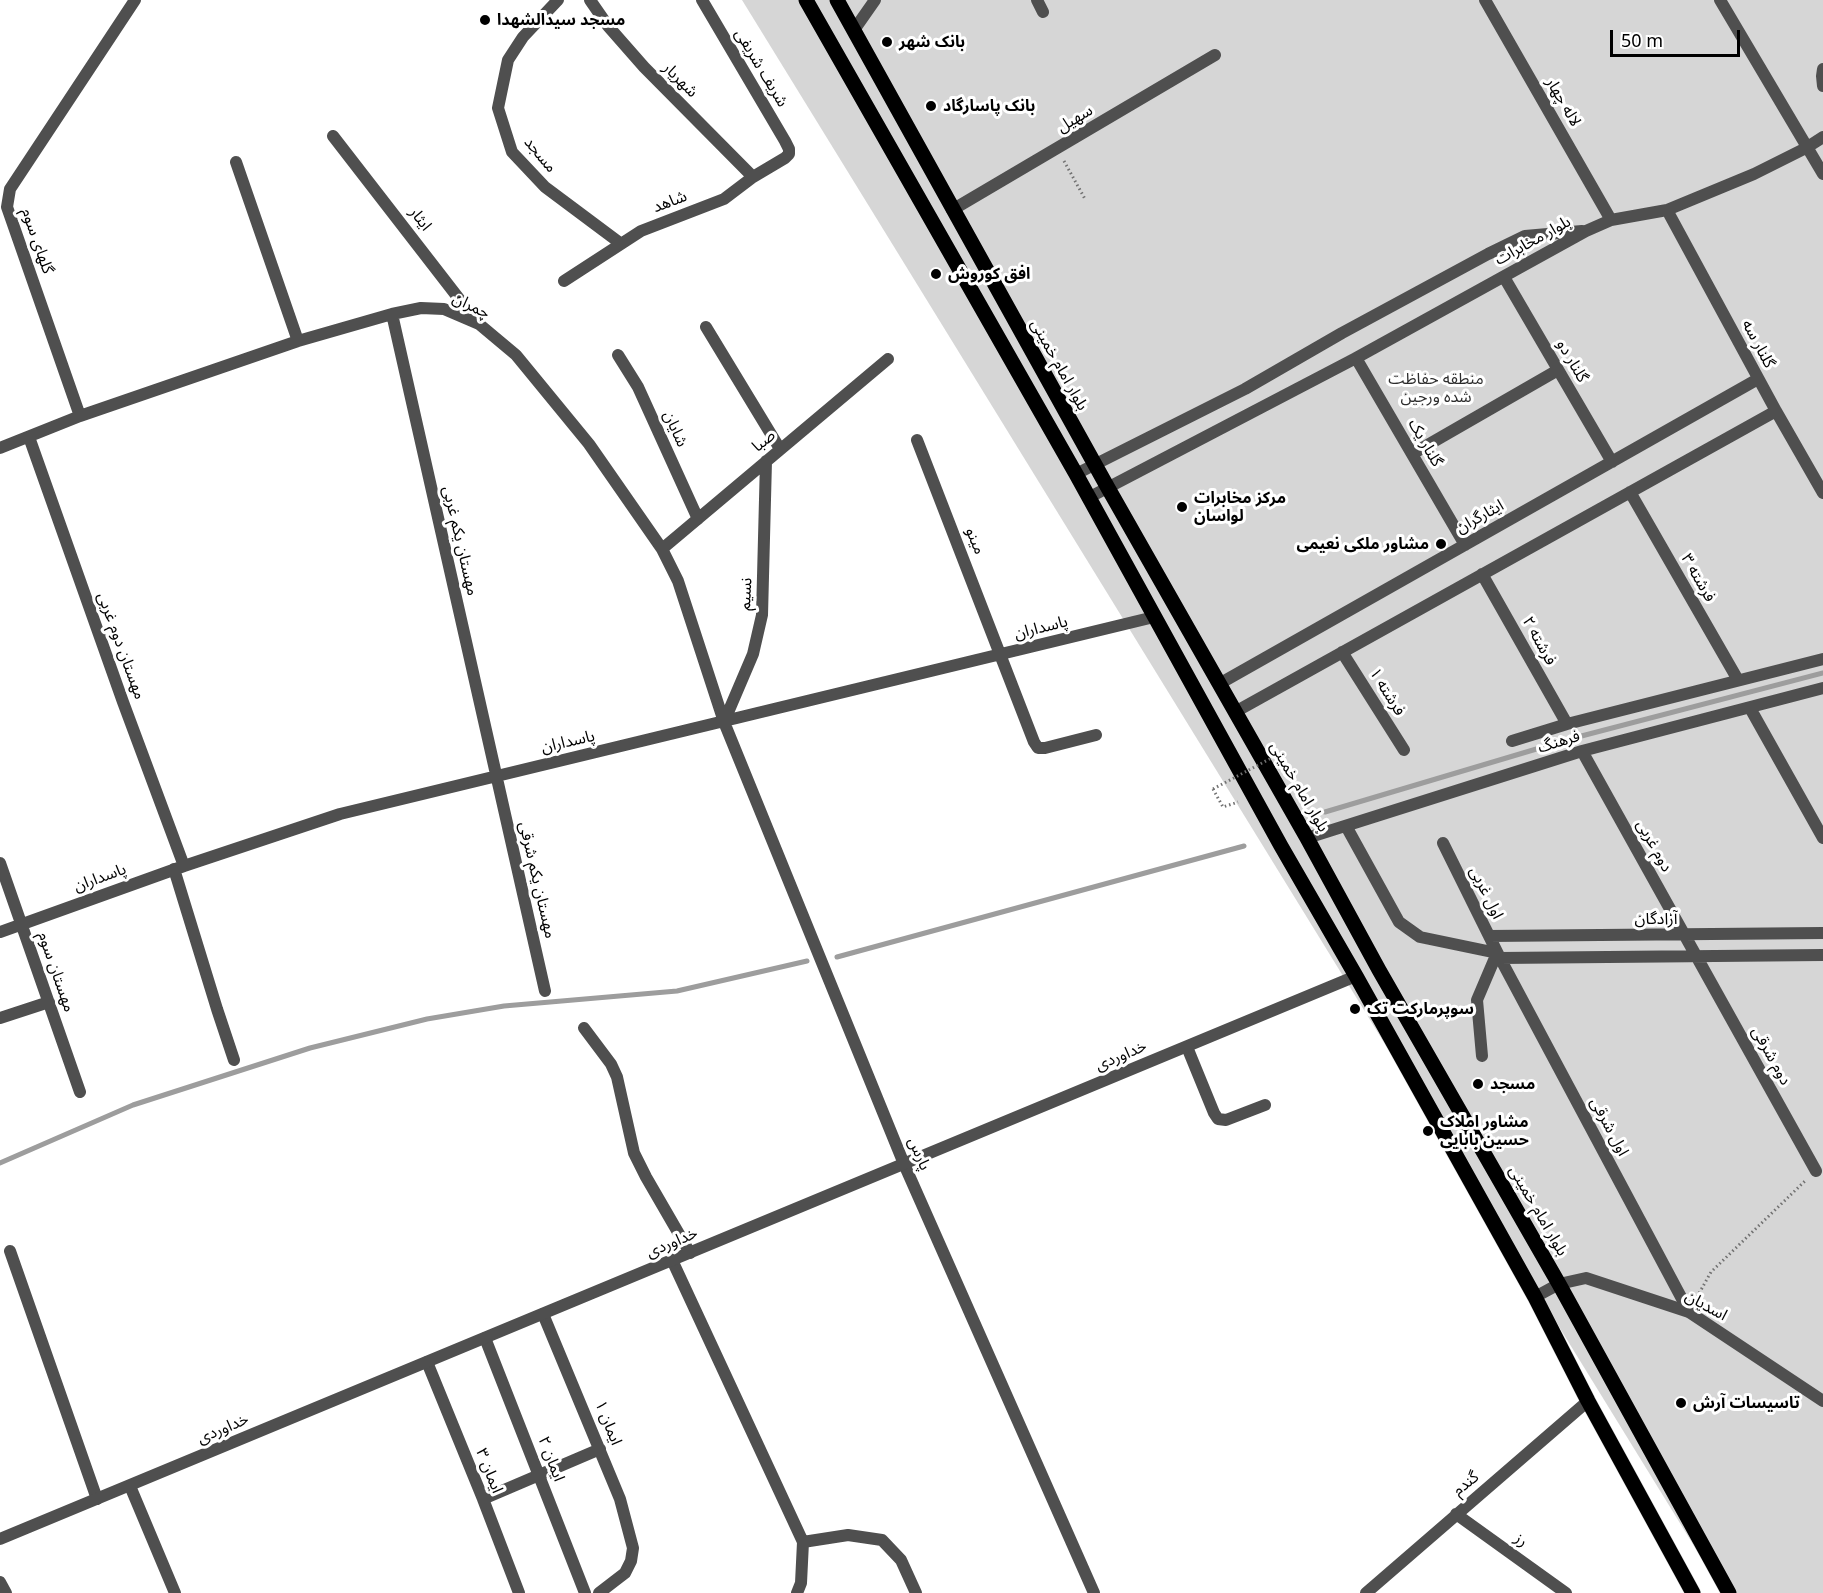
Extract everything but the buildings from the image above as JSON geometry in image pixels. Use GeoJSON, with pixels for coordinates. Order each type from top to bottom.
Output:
{"type":"FeatureCollection","features":[{"type":"Feature","properties":{"kind":"main road"},"geometry":{"type":"LineString","coordinates":[[806,0],[1076,474],[1281,846],[1356,976],[1534,1297],[1693,1593]]}},
{"type":"Feature","properties":{"kind":"main road","name":"بلوار امام خمینی"},"geometry":{"type":"LineString","coordinates":[[837,0],[952,210],[1307,838],[1379,970],[1559,1284],[1729,1593]]}},
{"type":"Feature","properties":{"kind":"street","name":"گلهای سوم"},"geometry":{"type":"LineString","coordinates":[[80,416],[8,207],[10,189],[135,0]]}},
{"type":"Feature","properties":{"kind":"street","name":"مسجد"},"geometry":{"type":"LineString","coordinates":[[558,0],[523,37],[508,60],[498,108],[512,152],[545,187],[620,243]]}},
{"type":"Feature","properties":{"kind":"street","name":"شهریار"},"geometry":{"type":"LineString","coordinates":[[590,0],[608,26],[644,67],[753,177]]}},
{"type":"Feature","properties":{"kind":"street","name":"شریف شریفی"},"geometry":{"type":"LineString","coordinates":[[702,0],[785,141],[789,154]]}},
{"type":"Feature","properties":{"kind":"street"},"geometry":{"type":"LineString","coordinates":[[854,30],[875,0]]}},
{"type":"Feature","properties":{"kind":"street"},"geometry":{"type":"LineString","coordinates":[[1037,0],[1043,12]]}},
{"type":"Feature","properties":{"kind":"street","name":"لاله چهار"},"geometry":{"type":"LineString","coordinates":[[1485,0],[1611,220]]}},
{"type":"Feature","properties":{"kind":"street"},"geometry":{"type":"LineString","coordinates":[[1720,0],[1823,174]]}},
{"type":"Feature","properties":{"kind":"street","name":"سهیل"},"geometry":{"type":"LineString","coordinates":[[952,210],[1215,55]]}},
{"type":"Feature","properties":{"kind":"street"},"geometry":{"type":"LineString","coordinates":[[1823,69],[1823,86]]}},
{"type":"Feature","properties":{"kind":"street","name":"ایثار"},"geometry":{"type":"LineString","coordinates":[[333,136],[479,324]]}},
{"type":"Feature","properties":{"kind":"street"},"geometry":{"type":"LineString","coordinates":[[1586,231],[1611,220],[1667,210],[1754,174],[1823,137]]}},
{"type":"Feature","properties":{"kind":"street","name":"شاهد"},"geometry":{"type":"LineString","coordinates":[[564,281],[641,231],[724,200],[753,177],[789,154]]}},
{"type":"Feature","properties":{"kind":"street"},"geometry":{"type":"LineString","coordinates":[[236,162],[298,341]]}},
{"type":"Feature","properties":{"kind":"street","name":"گلنار سه"},"geometry":{"type":"LineString","coordinates":[[1667,210],[1758,379],[1823,493]]}},
{"type":"Feature","properties":{"kind":"street","name":"بلوار مخابرات"},"geometry":{"type":"LineString","coordinates":[[1076,474],[1245,389],[1342,333],[1497,249],[1526,236],[1586,231]]}},
{"type":"Feature","properties":{"kind":"street","name":"بلوار مخابرات"},"geometry":{"type":"LineString","coordinates":[[1088,498],[1356,358],[1586,231]]}},
{"type":"Feature","properties":{"kind":"street","name":"گلنار دو"},"geometry":{"type":"LineString","coordinates":[[1504,277],[1612,462]]}},
{"type":"Feature","properties":{"kind":"street","name":"چمران"},"geometry":{"type":"LineString","coordinates":[[0,448],[80,416],[298,341],[392,314],[421,309],[444,309],[479,324],[516,355],[589,444],[662,549],[678,581],[724,722]]}},
{"type":"Feature","properties":{"kind":"street","name":"مهستان یکم غربی"},"geometry":{"type":"LineString","coordinates":[[392,314],[496,776]]}},
{"type":"Feature","properties":{"kind":"street"},"geometry":{"type":"LineString","coordinates":[[706,327],[780,449]]}},
{"type":"Feature","properties":{"kind":"street","name":"شایان"},"geometry":{"type":"LineString","coordinates":[[618,355],[638,387],[698,519]]}},
{"type":"Feature","properties":{"kind":"street","name":"گلنار یک"},"geometry":{"type":"LineString","coordinates":[[1356,358],[1465,545]]}},
{"type":"Feature","properties":{"kind":"street","name":"صبا"},"geometry":{"type":"LineString","coordinates":[[662,549],[888,359]]}},
{"type":"Feature","properties":{"kind":"street"},"geometry":{"type":"LineString","coordinates":[[1412,454],[1558,370]]}},
{"type":"Feature","properties":{"kind":"street","name":"ایثارگران"},"geometry":{"type":"LineString","coordinates":[[1219,684],[1758,379]]}},
{"type":"Feature","properties":{"kind":"street"},"geometry":{"type":"LineString","coordinates":[[1235,712],[1776,411]]}},
{"type":"Feature","properties":{"kind":"street","name":"مهستان دوم غربی"},"geometry":{"type":"LineString","coordinates":[[29,437],[179,868],[217,1009],[234,1060]]}},
{"type":"Feature","properties":{"kind":"street","name":"مینو"},"geometry":{"type":"LineString","coordinates":[[917,440],[1034,742],[1038,748],[1045,748],[1096,735]]}},
{"type":"Feature","properties":{"kind":"street","name":"نسیم"},"geometry":{"type":"LineString","coordinates":[[724,722],[753,654],[762,615],[766,461]]}},
{"type":"Feature","properties":{"kind":"street","name":"فرشته ۳"},"geometry":{"type":"LineString","coordinates":[[1630,492],[1738,680]]}},
{"type":"Feature","properties":{"kind":"street","name":"فرشته ۲"},"geometry":{"type":"LineString","coordinates":[[1482,574],[1566,724]]}},
{"type":"Feature","properties":{"kind":"street","name":"پاسداران"},"geometry":{"type":"LineString","coordinates":[[0,932],[340,814],[1154,617]]}},
{"type":"Feature","properties":{"kind":"street","name":"فرشته ۱"},"geometry":{"type":"LineString","coordinates":[[1342,652],[1404,750]]}},
{"type":"Feature","properties":{"kind":"street"},"geometry":{"type":"LineString","coordinates":[[1512,741],[1566,724],[1823,659]]}},
{"type":"Feature","properties":{"kind":"street","name":"فرهنگ"},"geometry":{"type":"LineString","coordinates":[[1307,838],[1582,752],[1823,688]]}},
{"type":"Feature","properties":{"kind":"street"},"geometry":{"type":"LineString","coordinates":[[1750,708],[1823,838]]}},
{"type":"Feature","properties":{"kind":"street","name":"پارس"},"geometry":{"type":"LineString","coordinates":[[724,722],[904,1164],[1094,1593]]}},
{"type":"Feature","properties":{"kind":"street","name":"دوم غربی"},"geometry":{"type":"LineString","coordinates":[[1582,752],[1697,957]]}},
{"type":"Feature","properties":{"kind":"street","name":"مهستان یکم شرقی"},"geometry":{"type":"LineString","coordinates":[[496,776],[545,991]]}},
{"type":"Feature","properties":{"kind":"street"},"geometry":{"type":"LineString","coordinates":[[1346,826],[1399,922],[1420,937],[1499,956],[1823,955]]}},
{"type":"Feature","properties":{"kind":"street","name":"اول غربی"},"geometry":{"type":"LineString","coordinates":[[1443,843],[1499,956]]}},
{"type":"Feature","properties":{"kind":"street","name":"مهستان سوم"},"geometry":{"type":"LineString","coordinates":[[0,863],[80,1092]]}},
{"type":"Feature","properties":{"kind":"street","name":"آزادگان"},"geometry":{"type":"LineString","coordinates":[[1489,936],[1823,933]]}},
{"type":"Feature","properties":{"kind":"street"},"geometry":{"type":"LineString","coordinates":[[1482,1056],[1477,1000],[1499,956]]}},
{"type":"Feature","properties":{"kind":"street","name":"اول شرقی"},"geometry":{"type":"LineString","coordinates":[[1499,956],[1689,1312]]}},
{"type":"Feature","properties":{"kind":"street","name":"دوم شرقی"},"geometry":{"type":"LineString","coordinates":[[1697,957],[1816,1171]]}},
{"type":"Feature","properties":{"kind":"street","name":"خداوردی"},"geometry":{"type":"LineString","coordinates":[[0,1539],[1356,976]]}},
{"type":"Feature","properties":{"kind":"street"},"geometry":{"type":"LineString","coordinates":[[0,1018],[49,1002]]}},
{"type":"Feature","properties":{"kind":"street"},"geometry":{"type":"LineString","coordinates":[[584,1028],[611,1064],[617,1077],[634,1153],[690,1253]]}},
{"type":"Feature","properties":{"kind":"street"},"geometry":{"type":"LineString","coordinates":[[1186,1047],[1218,1119],[1226,1120],[1264,1105]]}},
{"type":"Feature","properties":{"kind":"street"},"geometry":{"type":"LineString","coordinates":[[10,1251],[97,1499]]}},
{"type":"Feature","properties":{"kind":"street"},"geometry":{"type":"LineString","coordinates":[[672,1260],[803,1542],[801,1583],[797,1593]]}},
{"type":"Feature","properties":{"kind":"street","name":"اسدیان"},"geometry":{"type":"LineString","coordinates":[[1534,1297],[1559,1284],[1586,1278],[1689,1312],[1823,1401]]}},
{"type":"Feature","properties":{"kind":"street","name":"ایمان ۱"},"geometry":{"type":"LineString","coordinates":[[543,1314],[620,1499],[633,1548],[631,1561],[625,1573],[599,1593]]}},
{"type":"Feature","properties":{"kind":"street","name":"ایمان ۲"},"geometry":{"type":"LineString","coordinates":[[485,1338],[585,1593]]}},
{"type":"Feature","properties":{"kind":"street","name":"ایمان ۳"},"geometry":{"type":"LineString","coordinates":[[427,1362],[519,1593]]}},
{"type":"Feature","properties":{"kind":"street","name":"گندم"},"geometry":{"type":"LineString","coordinates":[[1371,1591],[1456,1514],[1588,1401]]}},
{"type":"Feature","properties":{"kind":"street"},"geometry":{"type":"LineString","coordinates":[[483,1499],[600,1449]]}},
{"type":"Feature","properties":{"kind":"street"},"geometry":{"type":"LineString","coordinates":[[130,1486],[175,1593]]}},
{"type":"Feature","properties":{"kind":"street","name":"رز"},"geometry":{"type":"LineString","coordinates":[[1456,1514],[1566,1593]]}},
{"type":"Feature","properties":{"kind":"street"},"geometry":{"type":"LineString","coordinates":[[803,1542],[848,1535],[882,1540],[901,1560],[916,1593]]}},
{"type":"Feature","properties":{"kind":"street"},"geometry":{"type":"LineString","coordinates":[[0,1582],[6,1593]]}},
{"type":"Feature","properties":{"kind":"path"},"geometry":{"type":"LineString","coordinates":[[1057,148],[1085,199]]}},
{"type":"Feature","properties":{"kind":"path"},"geometry":{"type":"LineString","coordinates":[[1223,807],[1213,789],[1279,754]]}},
{"type":"Feature","properties":{"kind":"path"},"geometry":{"type":"LineString","coordinates":[[1689,1312],[1712,1272],[1816,1171]]}},
{"type":"Feature","properties":{"kind":"green space","name":"منطقه حفاظت شده ورجین"},"geometry":{"type":"Polygon","coordinates":[[[742,0],[1823,0],[1823,1593],[1723,1593],[742,0]]]}},
{"type":"Feature","properties":{"kind":"waterway"},"geometry":{"type":"LineString","coordinates":[[1325,812],[1570,739],[1823,673]]}},
{"type":"Feature","properties":{"kind":"waterway"},"geometry":{"type":"LineString","coordinates":[[837,957],[1244,846]]}},
{"type":"Feature","properties":{"kind":"waterway"},"geometry":{"type":"LineString","coordinates":[[0,1163],[133,1105],[310,1048],[427,1019],[504,1006],[677,991],[807,961]]}},
{"type":"Feature","properties":{"kind":"place","name":"مسجد سیدالشهدا"},"geometry":{"type":"Point","coordinates":[485,20]}},
{"type":"Feature","properties":{"kind":"place","name":"بانک شهر"},"geometry":{"type":"Point","coordinates":[887,42]}},
{"type":"Feature","properties":{"kind":"place","name":"بانک پاسارگاد"},"geometry":{"type":"Point","coordinates":[931,106]}},
{"type":"Feature","properties":{"kind":"place","name":"افق کوروش"},"geometry":{"type":"Point","coordinates":[936,274]}},
{"type":"Feature","properties":{"kind":"place","name":"مرکز مخابرات لواسان"},"geometry":{"type":"Point","coordinates":[1182,507]}},
{"type":"Feature","properties":{"kind":"place","name":"مشاور ملکی نعیمی"},"geometry":{"type":"Point","coordinates":[1441,544]}},
{"type":"Feature","properties":{"kind":"place","name":"سوپرمارکت تک"},"geometry":{"type":"Point","coordinates":[1355,1009]}},
{"type":"Feature","properties":{"kind":"place","name":"مسجد"},"geometry":{"type":"Point","coordinates":[1478,1084]}},
{"type":"Feature","properties":{"kind":"place","name":"مشاور املاک حسین بابایی"},"geometry":{"type":"Point","coordinates":[1428,1131]}},
{"type":"Feature","properties":{"kind":"place","name":"تاسیسات آرش"},"geometry":{"type":"Point","coordinates":[1681,1403]}}]}
